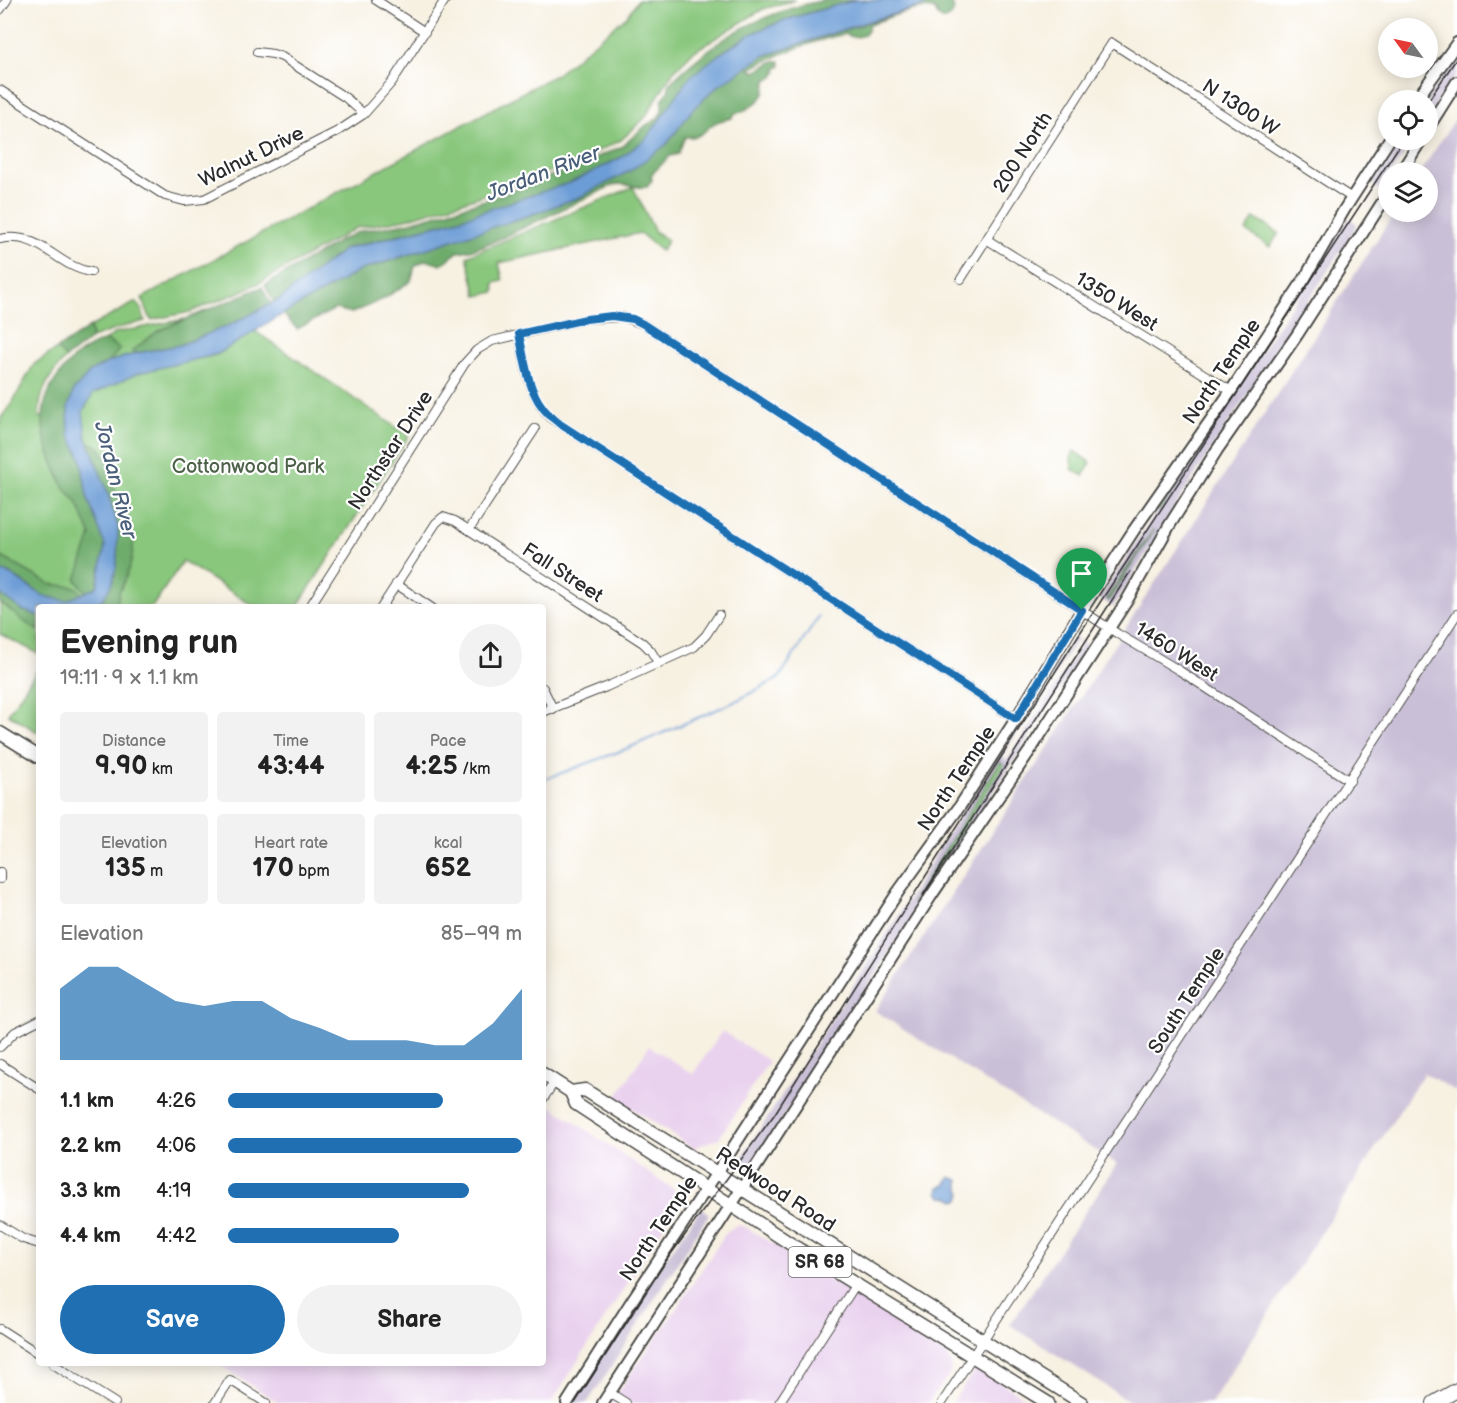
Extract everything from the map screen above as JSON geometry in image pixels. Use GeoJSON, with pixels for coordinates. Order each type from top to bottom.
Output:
{"type":"FeatureCollection","features":[{"type":"Feature","properties":{"kind":"highway"},"geometry":{"type":"LineString","coordinates":[[1434,1403],[1457,1390]]}},
{"type":"Feature","properties":{"kind":"main road"},"geometry":{"type":"LineString","coordinates":[[1423,90],[1457,43]]}},
{"type":"Feature","properties":{"kind":"main road"},"geometry":{"type":"LineString","coordinates":[[1438,112],[1457,82]]}},
{"type":"Feature","properties":{"kind":"main road","name":"North Temple"},"geometry":{"type":"LineString","coordinates":[[567,1403],[898,892],[960,806],[1151,504],[1231,391],[1305,278],[1383,150]]}},
{"type":"Feature","properties":{"kind":"main road","name":"North Temple"},"geometry":{"type":"LineString","coordinates":[[603,1403],[933,892],[1033,746],[1109,628],[1242,412],[1298,335],[1378,209]]}},
{"type":"Feature","properties":{"kind":"main road"},"geometry":{"type":"LineString","coordinates":[[0,733],[36,756]]}},
{"type":"Feature","properties":{"kind":"main road","name":"Redwood Road"},"geometry":{"type":"LineString","coordinates":[[546,1076],[571,1092],[576,1104],[731,1205],[1048,1403]]}},
{"type":"Feature","properties":{"kind":"main road","name":"Redwood Road"},"geometry":{"type":"LineString","coordinates":[[571,1092],[585,1090],[1082,1403]]}},
{"type":"Feature","properties":{"kind":"street"},"geometry":{"type":"LineString","coordinates":[[0,10],[7,0]]}},
{"type":"Feature","properties":{"kind":"street"},"geometry":{"type":"LineString","coordinates":[[376,0],[424,32]]}},
{"type":"Feature","properties":{"kind":"street","name":"Walnut Drive"},"geometry":{"type":"LineString","coordinates":[[0,90],[156,191],[174,200],[204,199],[338,131],[364,114],[384,94],[445,0]]}},
{"type":"Feature","properties":{"kind":"street","name":"N 1300 W"},"geometry":{"type":"LineString","coordinates":[[1112,44],[1352,198]]}},
{"type":"Feature","properties":{"kind":"street","name":"200 North"},"geometry":{"type":"LineString","coordinates":[[961,279],[1112,44]]}},
{"type":"Feature","properties":{"kind":"street"},"geometry":{"type":"LineString","coordinates":[[257,52],[282,57],[346,98],[364,114]]}},
{"type":"Feature","properties":{"kind":"street"},"geometry":{"type":"LineString","coordinates":[[0,239],[14,238],[34,242],[68,265],[91,272]]}},
{"type":"Feature","properties":{"kind":"street","name":"1350 West"},"geometry":{"type":"LineString","coordinates":[[986,239],[1231,391]]}},
{"type":"Feature","properties":{"kind":"street","name":"1460 West"},"geometry":{"type":"LineString","coordinates":[[519,334],[586,319],[612,316],[633,319],[643,324],[1109,628],[1350,781]]}},
{"type":"Feature","properties":{"kind":"street"},"geometry":{"type":"LineString","coordinates":[[519,334],[533,394],[552,418],[1016,719]]}},
{"type":"Feature","properties":{"kind":"street","name":"Northstar Drive"},"geometry":{"type":"LineString","coordinates":[[312,604],[470,356],[492,341],[519,334]]}},
{"type":"Feature","properties":{"kind":"street"},"geometry":{"type":"LineString","coordinates":[[469,530],[535,429]]}},
{"type":"Feature","properties":{"kind":"street","name":"Fall Street"},"geometry":{"type":"LineString","coordinates":[[396,584],[433,528],[443,517],[469,530],[643,643],[651,651],[658,664]]}},
{"type":"Feature","properties":{"kind":"street"},"geometry":{"type":"LineString","coordinates":[[384,604],[396,584],[426,604]]}},
{"type":"Feature","properties":{"kind":"street","name":"South Temple"},"geometry":{"type":"LineString","coordinates":[[942,1403],[1457,614]]}},
{"type":"Feature","properties":{"kind":"street"},"geometry":{"type":"LineString","coordinates":[[546,711],[658,664],[698,644],[719,615]]}},
{"type":"Feature","properties":{"kind":"street"},"geometry":{"type":"LineString","coordinates":[[546,694],[553,709]]}},
{"type":"Feature","properties":{"kind":"street"},"geometry":{"type":"LineString","coordinates":[[0,872],[0,879]]}},
{"type":"Feature","properties":{"kind":"street"},"geometry":{"type":"LineString","coordinates":[[0,1047],[15,1032],[36,1022]]}},
{"type":"Feature","properties":{"kind":"street"},"geometry":{"type":"LineString","coordinates":[[0,1064],[36,1087]]}},
{"type":"Feature","properties":{"kind":"street"},"geometry":{"type":"LineString","coordinates":[[546,1094],[555,1081]]}},
{"type":"Feature","properties":{"kind":"street"},"geometry":{"type":"LineString","coordinates":[[0,1224],[23,1239],[36,1243]]}},
{"type":"Feature","properties":{"kind":"street"},"geometry":{"type":"LineString","coordinates":[[779,1403],[856,1284]]}},
{"type":"Feature","properties":{"kind":"street"},"geometry":{"type":"LineString","coordinates":[[0,1329],[36,1352]]}},
{"type":"Feature","properties":{"kind":"street"},"geometry":{"type":"LineString","coordinates":[[56,1366],[115,1403]]}},
{"type":"Feature","properties":{"kind":"street"},"geometry":{"type":"LineString","coordinates":[[215,1403],[230,1380],[266,1403]]}},
{"type":"Feature","properties":{"kind":"street"},"geometry":{"type":"LineString","coordinates":[[610,1393],[626,1403]]}},
{"type":"Feature","properties":{"kind":"shaded area"},"geometry":{"type":"Polygon","coordinates":[[[1457,55],[1457,74],[1438,103],[1438,90],[1433,90],[1457,55]]]}},
{"type":"Feature","properties":{"kind":"shaded area"},"geometry":{"type":"Polygon","coordinates":[[[1456,118],[1457,1092],[1424,1073],[1211,1403],[1132,1403],[1010,1325],[1117,1164],[875,1011],[1389,222],[1438,222],[1438,162],[1427,162],[1435,150],[1438,150],[1438,145],[1456,118]]]}},
{"type":"Feature","properties":{"kind":"shaded area"},"geometry":{"type":"Polygon","coordinates":[[[1394,150],[1407,150],[1399,162],[1386,162],[1394,150]]]}},
{"type":"Feature","properties":{"kind":"shaded area"},"geometry":{"type":"Polygon","coordinates":[[[1378,174],[1378,189],[1374,186],[1374,180],[1378,174]]]}},
{"type":"Feature","properties":{"kind":"shaded area"},"geometry":{"type":"Polygon","coordinates":[[[1349,218],[1357,224],[1353,232],[1193,478],[1113,607],[1100,598],[1349,218]]]}},
{"type":"Feature","properties":{"kind":"shaded area"},"geometry":{"type":"Polygon","coordinates":[[[1075,637],[1088,646],[771,1136],[746,1171],[738,1163],[892,926],[1075,637]],[[1077,640],[1002,757],[1007,760],[1082,644],[1077,640]],[[1001,763],[913,903],[915,904],[1004,765],[1001,763]]]}},
{"type":"Feature","properties":{"kind":"shaded area"},"geometry":{"type":"Polygon","coordinates":[[[722,1031],[769,1061],[719,1138],[693,1148],[616,1098],[649,1046],[693,1074],[722,1031]]]}},
{"type":"Feature","properties":{"kind":"shaded area"},"geometry":{"type":"Polygon","coordinates":[[[551,1106],[683,1196],[551,1403],[279,1403],[221,1366],[546,1366],[546,1113],[551,1106]]]}},
{"type":"Feature","properties":{"kind":"shaded area"},"geometry":{"type":"Polygon","coordinates":[[[702,1207],[709,1214],[600,1384],[587,1403],[572,1403],[657,1271],[702,1207]]]}},
{"type":"Feature","properties":{"kind":"shaded area"},"geometry":{"type":"Polygon","coordinates":[[[736,1225],[744,1226],[947,1355],[952,1365],[949,1375],[928,1403],[610,1403],[669,1320],[726,1233],[736,1225]]]}},
{"type":"Feature","properties":{"kind":"shaded area"},"geometry":{"type":"Polygon","coordinates":[[[976,1368],[982,1370],[1033,1403],[952,1403],[976,1368]]]}},
{"type":"Feature","properties":{"kind":"green space"},"geometry":{"type":"Polygon","coordinates":[[[638,0],[795,0],[763,9],[693,52],[673,72],[644,119],[621,140],[572,164],[475,198],[406,219],[356,228],[240,292],[190,312],[151,320],[142,298],[557,74],[627,16],[638,0]]]}},
{"type":"Feature","properties":{"kind":"green space"},"geometry":{"type":"Polygon","coordinates":[[[824,0],[855,0],[785,20],[751,34],[718,55],[666,112],[646,139],[620,158],[572,182],[522,199],[453,221],[346,248],[280,299],[273,301],[265,285],[360,231],[407,223],[482,201],[621,147],[646,125],[657,119],[662,111],[662,100],[668,92],[670,83],[705,52],[759,20],[824,0]]]}},
{"type":"Feature","properties":{"kind":"green space"},"geometry":{"type":"Polygon","coordinates":[[[940,0],[957,0],[952,3],[954,10],[951,16],[944,20],[935,10],[912,11],[869,25],[866,33],[860,37],[844,34],[784,53],[750,69],[755,72],[774,61],[780,61],[781,66],[776,69],[774,77],[766,80],[764,94],[751,106],[735,113],[732,118],[714,123],[697,136],[685,137],[678,154],[670,156],[651,175],[652,180],[647,187],[613,185],[502,238],[475,249],[458,252],[441,265],[426,260],[415,266],[411,281],[383,299],[352,313],[335,309],[297,329],[283,314],[361,270],[580,197],[667,144],[692,110],[717,87],[763,56],[940,0]]]}},
{"type":"Feature","properties":{"kind":"green space"},"geometry":{"type":"Polygon","coordinates":[[[633,187],[655,232],[668,240],[661,251],[640,233],[499,263],[503,281],[494,283],[495,292],[477,296],[467,256],[633,187]]]}},
{"type":"Feature","properties":{"kind":"green space"},"geometry":{"type":"Polygon","coordinates":[[[1254,218],[1279,233],[1270,247],[1246,231],[1254,218]]]}},
{"type":"Feature","properties":{"kind":"green space"},"geometry":{"type":"Polygon","coordinates":[[[262,287],[271,304],[230,325],[180,345],[137,353],[132,351],[158,331],[262,287]]]}},
{"type":"Feature","properties":{"kind":"green space"},"geometry":{"type":"Polygon","coordinates":[[[136,302],[142,310],[145,321],[92,338],[90,327],[136,302]]]}},
{"type":"Feature","properties":{"kind":"green space"},"geometry":{"type":"Polygon","coordinates":[[[185,319],[158,332],[132,351],[137,353],[109,362],[119,349],[106,340],[115,333],[185,319]]]}},
{"type":"Feature","properties":{"kind":"green space"},"geometry":{"type":"Polygon","coordinates":[[[90,327],[92,338],[66,358],[57,349],[90,327]]]}},
{"type":"Feature","properties":{"kind":"green space","name":"Cottonwood Park"},"geometry":{"type":"Polygon","coordinates":[[[255,331],[409,436],[299,604],[250,604],[183,561],[154,604],[36,604],[36,652],[0,634],[0,419],[34,364],[57,349],[66,358],[46,385],[39,408],[39,417],[83,411],[92,394],[138,372],[216,355],[255,331]]]}},
{"type":"Feature","properties":{"kind":"green space"},"geometry":{"type":"Polygon","coordinates":[[[106,340],[120,349],[109,362],[90,372],[74,390],[68,407],[69,434],[81,458],[87,496],[106,546],[97,587],[86,592],[76,580],[91,535],[76,501],[64,487],[51,459],[46,445],[43,417],[50,389],[59,375],[85,349],[106,340]]]}},
{"type":"Feature","properties":{"kind":"green space"},"geometry":{"type":"Polygon","coordinates":[[[1222,413],[1159,511],[1157,510],[1164,493],[1222,413]]]}},
{"type":"Feature","properties":{"kind":"green space"},"geometry":{"type":"Polygon","coordinates":[[[91,443],[102,451],[109,465],[113,485],[128,517],[132,533],[133,549],[129,571],[119,594],[118,604],[97,604],[104,598],[113,581],[89,446],[91,443]]]}},
{"type":"Feature","properties":{"kind":"green space"},"geometry":{"type":"Polygon","coordinates":[[[1074,451],[1091,463],[1083,476],[1072,469],[1071,458],[1074,451]]]}},
{"type":"Feature","properties":{"kind":"green space"},"geometry":{"type":"Polygon","coordinates":[[[1154,531],[1108,601],[1107,598],[1154,531]]]}},
{"type":"Feature","properties":{"kind":"green space"},"geometry":{"type":"Polygon","coordinates":[[[0,556],[50,584],[76,587],[82,594],[66,601],[44,596],[7,572],[0,571],[0,556]]]}},
{"type":"Feature","properties":{"kind":"green space"},"geometry":{"type":"Polygon","coordinates":[[[0,594],[22,610],[36,615],[36,629],[23,621],[0,602],[0,594]]]}},
{"type":"Feature","properties":{"kind":"green space"},"geometry":{"type":"Polygon","coordinates":[[[36,672],[36,731],[8,714],[36,672]]]}},
{"type":"Feature","properties":{"kind":"green space"},"geometry":{"type":"Polygon","coordinates":[[[1000,762],[1004,765],[914,904],[913,902],[1000,762]]]}},
{"type":"Feature","properties":{"kind":"water"},"geometry":{"type":"Polygon","coordinates":[[[855,0],[943,0],[866,22],[763,56],[717,87],[692,110],[667,144],[630,171],[580,197],[361,270],[218,354],[138,373],[93,394],[83,411],[86,436],[118,526],[117,563],[113,581],[104,598],[97,604],[36,604],[36,615],[22,610],[0,594],[0,571],[6,572],[44,596],[66,601],[97,587],[105,546],[87,496],[81,458],[69,434],[68,407],[74,390],[90,372],[109,362],[137,353],[180,345],[230,325],[280,299],[345,249],[453,221],[572,182],[620,158],[646,139],[690,77],[718,55],[751,34],[785,20],[855,0]]]}},
{"type":"Feature","properties":{"kind":"water"},"geometry":{"type":"Polygon","coordinates":[[[950,1177],[959,1180],[962,1193],[960,1200],[941,1197],[938,1192],[939,1187],[945,1185],[950,1177]]]}},
{"type":"Feature","properties":{"kind":"waterway"},"geometry":{"type":"LineString","coordinates":[[546,779],[626,749],[734,702],[779,678],[819,616]]}},
{"type":"Feature","properties":{"kind":"tram line"},"geometry":{"type":"LineString","coordinates":[[1435,90],[1457,58]]}},
{"type":"Feature","properties":{"kind":"tram line"},"geometry":{"type":"LineString","coordinates":[[575,1403],[668,1258],[774,1115],[1078,636],[1396,150]]}},
{"type":"Feature","properties":{"kind":"tram line"},"geometry":{"type":"LineString","coordinates":[[923,895],[1130,572]]}},
{"type":"Feature","properties":{"kind":"route"},"geometry":{"type":"LineString","coordinates":[[612,316],[633,319],[1082,610],[1016,719],[544,412],[533,394],[519,334],[586,319],[612,316]]}},
{"type":"Feature","properties":{"kind":"water label","name":"Jordan River"},"geometry":{"type":"Point","coordinates":[543,173]}},
{"type":"Feature","properties":{"kind":"water label","name":"Jordan River"},"geometry":{"type":"Point","coordinates":[116,480]}}]}
